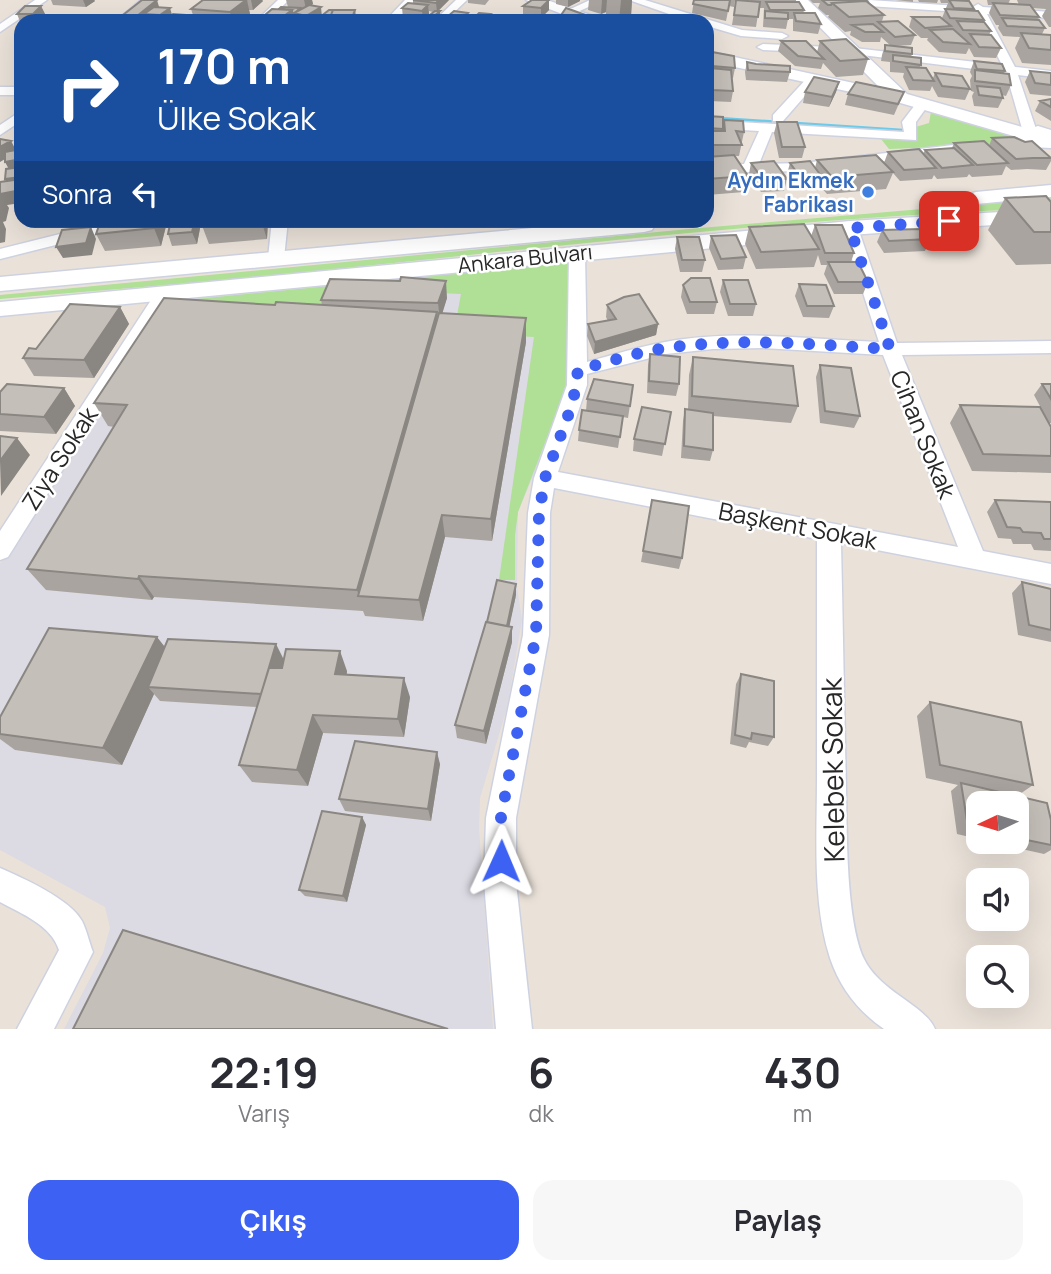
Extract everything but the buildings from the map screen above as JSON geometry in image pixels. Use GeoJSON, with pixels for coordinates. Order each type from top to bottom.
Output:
{"type":"FeatureCollection","features":[{"type":"Feature","properties":{"kind":"main road"},"geometry":{"type":"LineString","coordinates":[[533,0],[562,14]]}},
{"type":"Feature","properties":{"kind":"main road"},"geometry":{"type":"LineString","coordinates":[[800,0],[901,98]]}},
{"type":"Feature","properties":{"kind":"main road"},"geometry":{"type":"LineString","coordinates":[[714,58],[901,98],[1041,141]]}},
{"type":"Feature","properties":{"kind":"main road"},"geometry":{"type":"LineString","coordinates":[[747,217],[1051,191]]}},
{"type":"Feature","properties":{"kind":"main road","name":"Ankara Bulvarı"},"geometry":{"type":"LineString","coordinates":[[0,309],[850,228],[1051,215]]}},
{"type":"Feature","properties":{"kind":"main road","name":"Ankara Bulvarı"},"geometry":{"type":"LineString","coordinates":[[0,284],[611,228]]}},
{"type":"Feature","properties":{"kind":"street"},"geometry":{"type":"LineString","coordinates":[[22,14],[42,0]]}},
{"type":"Feature","properties":{"kind":"street"},"geometry":{"type":"LineString","coordinates":[[130,14],[148,0]]}},
{"type":"Feature","properties":{"kind":"street"},"geometry":{"type":"LineString","coordinates":[[269,14],[284,0]]}},
{"type":"Feature","properties":{"kind":"street"},"geometry":{"type":"LineString","coordinates":[[397,14],[411,0]]}},
{"type":"Feature","properties":{"kind":"street"},"geometry":{"type":"LineString","coordinates":[[447,14],[462,0]]}},
{"type":"Feature","properties":{"kind":"street"},"geometry":{"type":"LineString","coordinates":[[566,14],[599,0]]}},
{"type":"Feature","properties":{"kind":"street"},"geometry":{"type":"LineString","coordinates":[[634,0],[678,14],[679,0]]}},
{"type":"Feature","properties":{"kind":"street"},"geometry":{"type":"LineString","coordinates":[[866,2],[978,5],[1051,15]]}},
{"type":"Feature","properties":{"kind":"street"},"geometry":{"type":"LineString","coordinates":[[866,2],[888,20]]}},
{"type":"Feature","properties":{"kind":"street"},"geometry":{"type":"LineString","coordinates":[[978,5],[1011,71],[1041,141]]}},
{"type":"Feature","properties":{"kind":"street"},"geometry":{"type":"LineString","coordinates":[[714,25],[751,34],[849,46],[1049,77]]}},
{"type":"Feature","properties":{"kind":"street"},"geometry":{"type":"LineString","coordinates":[[751,34],[783,73]]}},
{"type":"Feature","properties":{"kind":"street"},"geometry":{"type":"LineString","coordinates":[[917,44],[937,61]]}},
{"type":"Feature","properties":{"kind":"street"},"geometry":{"type":"LineString","coordinates":[[763,47],[849,46]]}},
{"type":"Feature","properties":{"kind":"street"},"geometry":{"type":"LineString","coordinates":[[749,169],[772,123],[813,79]]}},
{"type":"Feature","properties":{"kind":"street"},"geometry":{"type":"LineString","coordinates":[[714,114],[772,123],[911,137],[909,122],[923,104]]}},
{"type":"Feature","properties":{"kind":"street"},"geometry":{"type":"LineString","coordinates":[[714,124],[772,123]]}},
{"type":"Feature","properties":{"kind":"street"},"geometry":{"type":"LineString","coordinates":[[714,169],[803,167],[911,152],[969,148]]}},
{"type":"Feature","properties":{"kind":"street"},"geometry":{"type":"LineString","coordinates":[[55,239],[57,228]]}},
{"type":"Feature","properties":{"kind":"street"},"geometry":{"type":"LineString","coordinates":[[0,254],[102,228]]}},
{"type":"Feature","properties":{"kind":"street"},"geometry":{"type":"LineString","coordinates":[[276,258],[280,228]]}},
{"type":"Feature","properties":{"kind":"street","name":"Cihan Sokak"},"geometry":{"type":"LineString","coordinates":[[850,228],[890,349],[974,558]]}},
{"type":"Feature","properties":{"kind":"street"},"geometry":{"type":"LineString","coordinates":[[514,1029],[500,882],[501,817],[536,635],[539,513],[545,478],[573,402],[578,370],[577,253]]}},
{"type":"Feature","properties":{"kind":"street","name":"Ziya Sokak"},"geometry":{"type":"LineString","coordinates":[[0,550],[164,294]]}},
{"type":"Feature","properties":{"kind":"street"},"geometry":{"type":"LineString","coordinates":[[578,370],[666,348],[713,343],[763,342],[890,349],[1051,347]]}},
{"type":"Feature","properties":{"kind":"street","name":"Başkent Sokak"},"geometry":{"type":"LineString","coordinates":[[545,478],[1051,574]]}},
{"type":"Feature","properties":{"kind":"street","name":"Kelebek Sokak"},"geometry":{"type":"LineString","coordinates":[[829,531],[830,785],[834,873],[844,946],[852,971],[874,999],[917,1029]]}},
{"type":"Feature","properties":{"kind":"street"},"geometry":{"type":"LineString","coordinates":[[0,884],[50,912],[69,930],[76,952],[35,1029]]}},
{"type":"Feature","properties":{"kind":"shaded area"},"geometry":{"type":"Polygon","coordinates":[[[511,262],[570,262],[570,379],[566,399],[518,512],[517,586],[522,620],[507,708],[480,798],[479,828],[493,1029],[64,1029],[103,953],[110,928],[105,907],[0,850],[0,564],[164,300],[403,277],[511,262]]]}},
{"type":"Feature","properties":{"kind":"green space"},"geometry":{"type":"Polygon","coordinates":[[[931,112],[1024,140],[1019,144],[889,149],[881,139],[915,139],[912,128],[929,123],[931,112]]]}},
{"type":"Feature","properties":{"kind":"green space"},"geometry":{"type":"Polygon","coordinates":[[[1051,198],[1051,208],[779,225],[246,278],[0,299],[0,295],[714,227],[1051,198]]]}},
{"type":"Feature","properties":{"kind":"green space"},"geometry":{"type":"Polygon","coordinates":[[[520,263],[568,263],[568,378],[518,512],[515,580],[499,580],[534,337],[454,332],[461,294],[399,291],[317,326],[166,302],[409,278],[464,268],[520,263]]]}},
{"type":"Feature","properties":{"kind":"water"},"geometry":{"type":"Polygon","coordinates":[[[714,116],[907,129],[909,135],[714,122],[714,116]]]}},
{"type":"Feature","properties":{"kind":"place","name":"Aydın Ekmek Fabrikası"},"geometry":{"type":"Point","coordinates":[868,192]}},
{"type":"Feature","properties":{"kind":"route"},"geometry":{"type":"LineString","coordinates":[[501,861],[501,817],[536,635],[539,513],[545,478],[573,402],[578,370],[683,345],[763,342],[890,349],[850,228],[949,221]]}}]}
